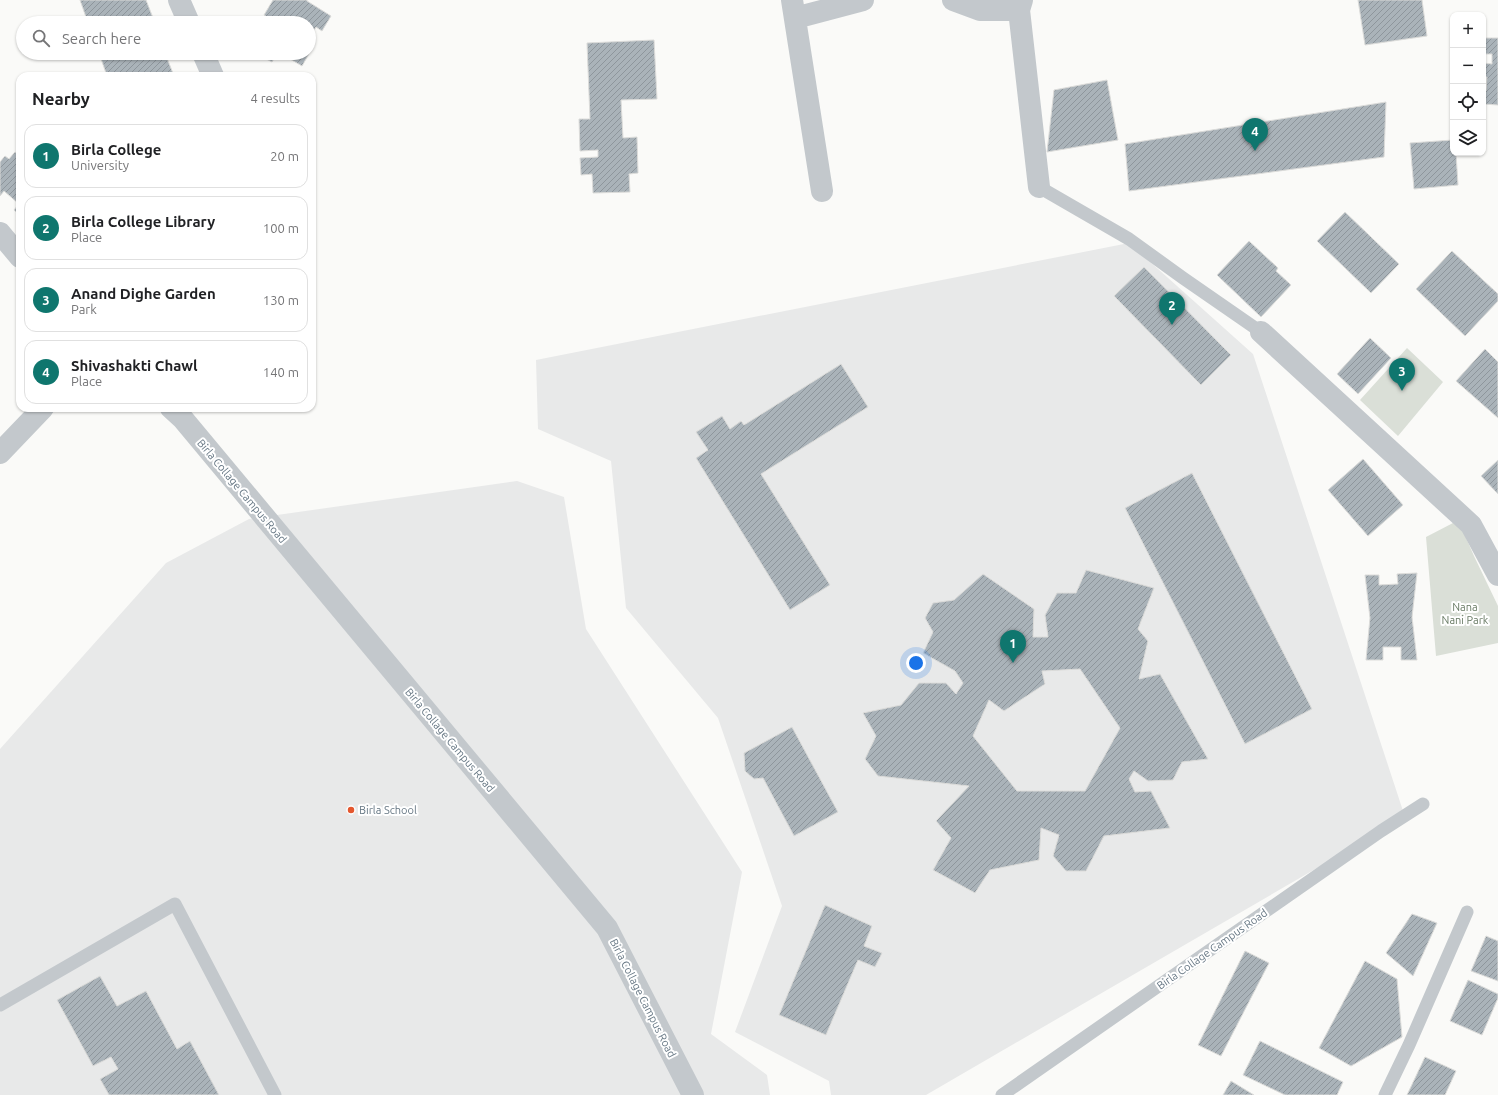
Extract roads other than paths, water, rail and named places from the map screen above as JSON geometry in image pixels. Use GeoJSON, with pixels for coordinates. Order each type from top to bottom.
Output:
{"type":"FeatureCollection","features":[{"type":"Feature","properties":{"kind":"street"},"geometry":{"type":"LineString","coordinates":[[179,0],[186,16]]}},
{"type":"Feature","properties":{"kind":"street"},"geometry":{"type":"LineString","coordinates":[[822,191],[794,9],[863,0]]}},
{"type":"Feature","properties":{"kind":"street"},"geometry":{"type":"LineString","coordinates":[[953,0],[980,10],[1021,5],[1039,187]]}},
{"type":"Feature","properties":{"kind":"street"},"geometry":{"type":"LineString","coordinates":[[206,60],[211,72]]}},
{"type":"Feature","properties":{"kind":"street"},"geometry":{"type":"LineString","coordinates":[[0,233],[16,252]]}},
{"type":"Feature","properties":{"kind":"street"},"geometry":{"type":"LineString","coordinates":[[1261,332],[1471,525],[1498,575]]}},
{"type":"Feature","properties":{"kind":"street"},"geometry":{"type":"LineString","coordinates":[[0,453],[39,412]]}},
{"type":"Feature","properties":{"kind":"street","name":"Birla Collage Campus Road"},"geometry":{"type":"LineString","coordinates":[[176,412],[607,928],[693,1095]]}},
{"type":"Feature","properties":{"kind":"lane"},"geometry":{"type":"LineString","coordinates":[[1039,187],[1129,239],[1182,278],[1261,332]]}},
{"type":"Feature","properties":{"kind":"lane","name":"Birla Collage Campus Road"},"geometry":{"type":"LineString","coordinates":[[1002,1095],[1381,831],[1423,804]]}},
{"type":"Feature","properties":{"kind":"lane"},"geometry":{"type":"LineString","coordinates":[[0,1005],[175,904],[275,1095]]}},
{"type":"Feature","properties":{"kind":"lane"},"geometry":{"type":"LineString","coordinates":[[1385,1095],[1409,1045],[1467,912]]}},
{"type":"Feature","properties":{"kind":"place","name":"Shivashakti Chawl"},"geometry":{"type":"Point","coordinates":[1255,151]}},
{"type":"Feature","properties":{"kind":"place","name":"Birla College Library"},"geometry":{"type":"Point","coordinates":[1172,325]}},
{"type":"Feature","properties":{"kind":"place","name":"Anand Dighe Garden"},"geometry":{"type":"Point","coordinates":[1402,391]}},
{"type":"Feature","properties":{"kind":"place","name":"Birla College"},"geometry":{"type":"Point","coordinates":[1013,663]}},
{"type":"Feature","properties":{"kind":"place","name":"Birla School"},"geometry":{"type":"Point","coordinates":[351,810]}},
{"type":"Feature","properties":{"kind":"park label","name":"Nana Nani Park"},"geometry":{"type":"Point","coordinates":[1465,613]}}]}
